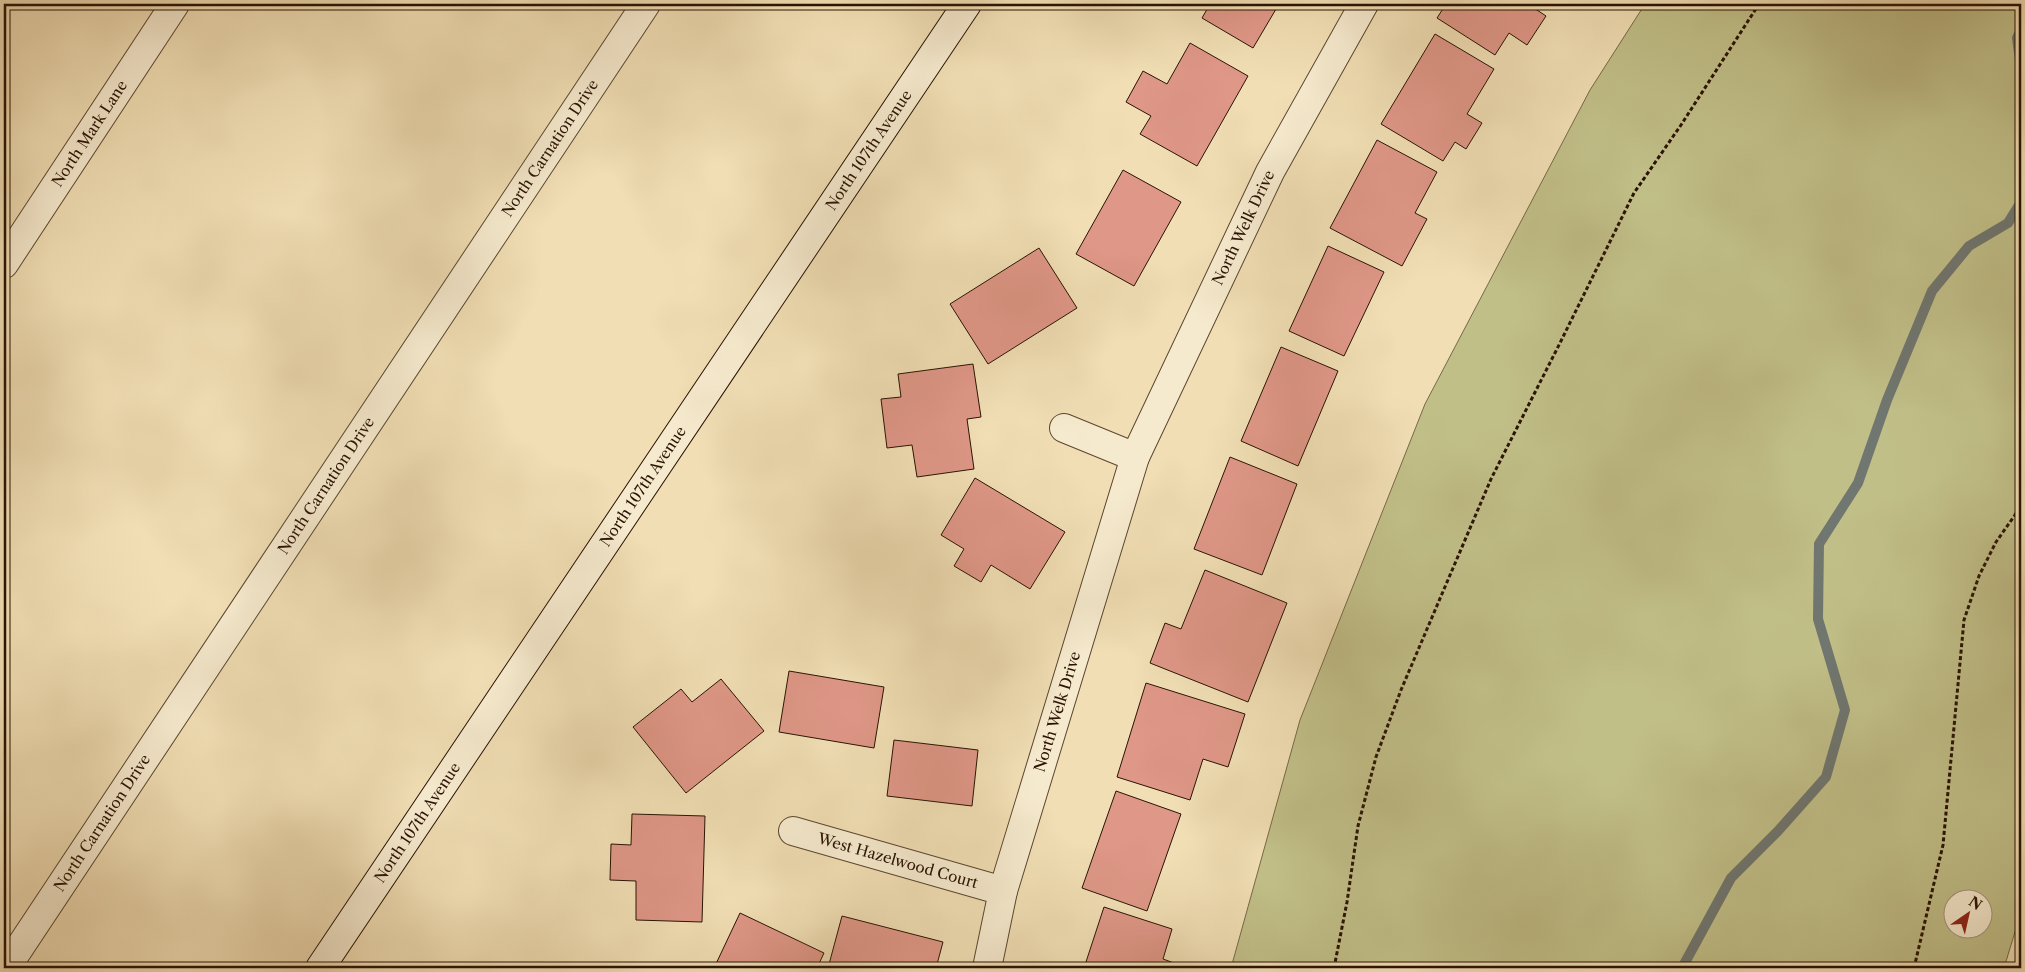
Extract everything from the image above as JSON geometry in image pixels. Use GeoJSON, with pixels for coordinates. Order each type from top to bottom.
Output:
{"type":"FeatureCollection","features":[{"type":"Feature","properties":{"kind":"street","name":"North Mark Lane"},"geometry":{"type":"LineString","coordinates":[[4,264],[175,4]]}},
{"type":"Feature","properties":{"kind":"street","name":"North Carnation Drive"},"geometry":{"type":"LineString","coordinates":[[6,968],[646,4]]}},
{"type":"Feature","properties":{"kind":"street","name":"North 107th Avenue"},"geometry":{"type":"LineString","coordinates":[[320,968],[967,4]]}},
{"type":"Feature","properties":{"kind":"street","name":"North Welk Drive"},"geometry":{"type":"LineString","coordinates":[[987,968],[1003,891],[1135,457],[1270,172],[1364,4]]}},
{"type":"Feature","properties":{"kind":"street"},"geometry":{"type":"LineString","coordinates":[[1064,428],[1135,457]]}},
{"type":"Feature","properties":{"kind":"street","name":"West Hazelwood Court"},"geometry":{"type":"LineString","coordinates":[[793,831],[1003,891]]}},
{"type":"Feature","properties":{"kind":"path"},"geometry":{"type":"LineString","coordinates":[[1334,968],[1347,902],[1358,826],[1376,757],[1401,690],[1491,479],[1634,193],[1681,125],[1759,4]]}},
{"type":"Feature","properties":{"kind":"path"},"geometry":{"type":"LineString","coordinates":[[1914,968],[1943,845],[1964,620],[1979,576],[1992,550],[2015,515],[2021,502]]}},
{"type":"Feature","properties":{"kind":"shaded area"},"geometry":{"type":"Polygon","coordinates":[[[1645,4],[2021,4],[2021,912],[2004,968],[1231,968],[1300,720],[1425,404],[1590,90],[1645,4]]]}},
{"type":"Feature","properties":{"kind":"building"},"geometry":{"type":"Polygon","coordinates":[[[1210,4],[1279,4],[1253,48],[1202,18],[1210,4]]]}},
{"type":"Feature","properties":{"kind":"building"},"geometry":{"type":"Polygon","coordinates":[[[1446,4],[1528,4],[1546,16],[1527,45],[1509,33],[1495,55],[1437,18],[1446,4]]]}},
{"type":"Feature","properties":{"kind":"building"},"geometry":{"type":"Polygon","coordinates":[[[1435,34],[1494,69],[1467,114],[1482,123],[1466,149],[1455,142],[1443,161],[1381,124],[1435,34]]]}},
{"type":"Feature","properties":{"kind":"building"},"geometry":{"type":"Polygon","coordinates":[[[1190,43],[1248,76],[1197,166],[1140,134],[1151,116],[1126,102],[1143,71],[1167,84],[1190,43]]]}},
{"type":"Feature","properties":{"kind":"building"},"geometry":{"type":"Polygon","coordinates":[[[1377,140],[1437,172],[1415,213],[1427,219],[1402,266],[1330,228],[1377,140]]]}},
{"type":"Feature","properties":{"kind":"building"},"geometry":{"type":"Polygon","coordinates":[[[1123,170],[1181,202],[1134,286],[1076,254],[1123,170]]]}},
{"type":"Feature","properties":{"kind":"building"},"geometry":{"type":"Polygon","coordinates":[[[1328,246],[1384,272],[1344,356],[1289,331],[1328,246]]]}},
{"type":"Feature","properties":{"kind":"building"},"geometry":{"type":"Polygon","coordinates":[[[1039,248],[1077,308],[988,364],[950,304],[1039,248]]]}},
{"type":"Feature","properties":{"kind":"building"},"geometry":{"type":"Polygon","coordinates":[[[1281,347],[1338,371],[1298,466],[1241,441],[1281,347]]]}},
{"type":"Feature","properties":{"kind":"building"},"geometry":{"type":"Polygon","coordinates":[[[973,364],[981,417],[967,419],[974,469],[917,477],[912,445],[887,448],[881,399],[901,397],[898,374],[973,364]]]}},
{"type":"Feature","properties":{"kind":"building"},"geometry":{"type":"Polygon","coordinates":[[[1230,457],[1297,484],[1262,575],[1194,549],[1230,457]]]}},
{"type":"Feature","properties":{"kind":"building"},"geometry":{"type":"Polygon","coordinates":[[[975,478],[1065,532],[1030,589],[991,565],[981,582],[954,566],[964,549],[941,535],[975,478]]]}},
{"type":"Feature","properties":{"kind":"building"},"geometry":{"type":"Polygon","coordinates":[[[1205,570],[1287,603],[1248,702],[1150,663],[1165,623],[1181,629],[1205,570]]]}},
{"type":"Feature","properties":{"kind":"building"},"geometry":{"type":"Polygon","coordinates":[[[789,671],[884,687],[874,748],[779,732],[789,671]]]}},
{"type":"Feature","properties":{"kind":"building"},"geometry":{"type":"Polygon","coordinates":[[[721,679],[764,731],[686,793],[633,727],[681,689],[692,702],[721,679]]]}},
{"type":"Feature","properties":{"kind":"building"},"geometry":{"type":"Polygon","coordinates":[[[1146,683],[1245,714],[1228,767],[1203,759],[1190,800],[1117,777],[1146,683]]]}},
{"type":"Feature","properties":{"kind":"building"},"geometry":{"type":"Polygon","coordinates":[[[894,740],[978,750],[972,806],[887,796],[894,740]]]}},
{"type":"Feature","properties":{"kind":"building"},"geometry":{"type":"Polygon","coordinates":[[[1116,791],[1181,814],[1147,911],[1082,888],[1116,791]]]}},
{"type":"Feature","properties":{"kind":"building"},"geometry":{"type":"Polygon","coordinates":[[[632,814],[705,816],[702,922],[636,920],[636,881],[610,880],[611,844],[631,845],[632,814]]]}},
{"type":"Feature","properties":{"kind":"building"},"geometry":{"type":"Polygon","coordinates":[[[1104,907],[1172,929],[1163,959],[1174,963],[1172,968],[1084,968],[1104,907]]]}},
{"type":"Feature","properties":{"kind":"building"},"geometry":{"type":"Polygon","coordinates":[[[740,913],[824,953],[817,968],[714,968],[740,913]]]}},
{"type":"Feature","properties":{"kind":"building"},"geometry":{"type":"Polygon","coordinates":[[[842,916],[943,942],[936,968],[828,968],[842,916]]]}},
{"type":"Feature","properties":{"kind":"waterway"},"geometry":{"type":"LineString","coordinates":[[2021,30],[2017,38],[2021,67]]}},
{"type":"Feature","properties":{"kind":"waterway"},"geometry":{"type":"LineString","coordinates":[[1682,968],[1731,878],[1778,831],[1826,777],[1845,710],[1818,619],[1819,544],[1858,483],[1887,400],[1932,291],[1969,246],[2008,223],[2021,202]]}}]}
